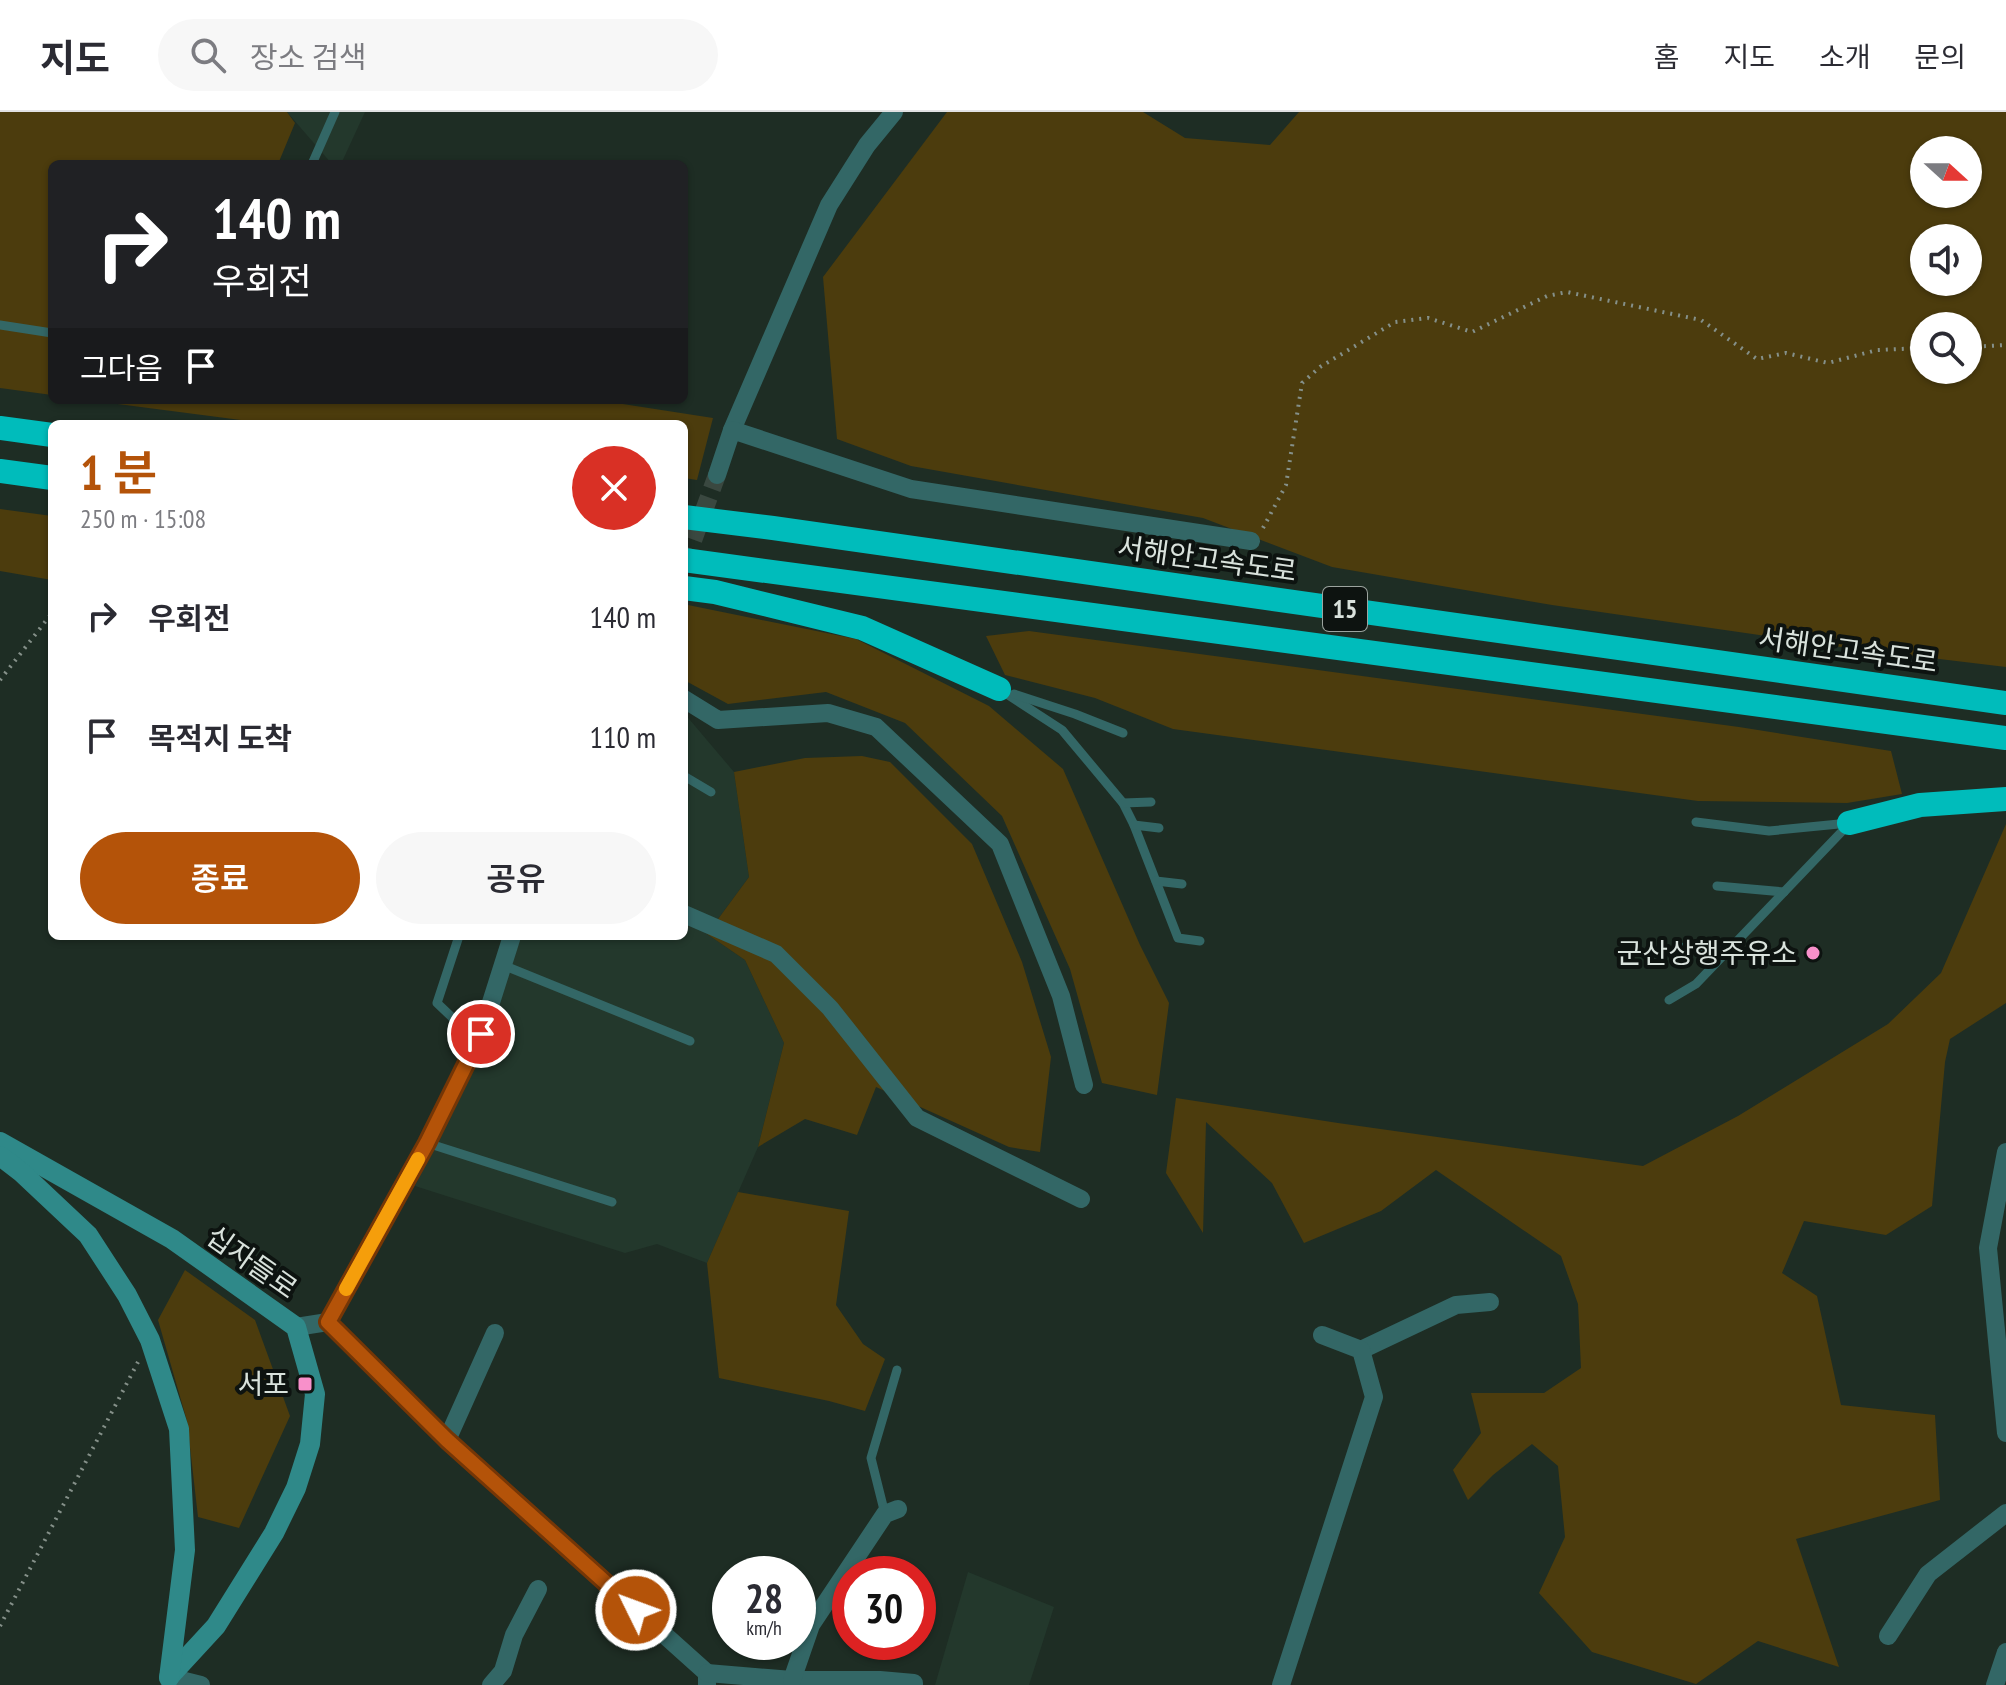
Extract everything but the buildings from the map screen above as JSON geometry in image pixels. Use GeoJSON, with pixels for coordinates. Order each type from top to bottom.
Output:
{"type":"FeatureCollection","features":[{"type":"Feature","properties":{"kind":"highway"},"geometry":{"type":"LineString","coordinates":[[0,428],[48,434]]}},
{"type":"Feature","properties":{"kind":"highway"},"geometry":{"type":"LineString","coordinates":[[0,471],[48,478]]}},
{"type":"Feature","properties":{"kind":"highway","name":"서해안고속도로"},"geometry":{"type":"LineString","coordinates":[[688,518],[2006,703]]}},
{"type":"Feature","properties":{"kind":"highway","name":"15"},"geometry":{"type":"LineString","coordinates":[[688,561],[2006,738]]}},
{"type":"Feature","properties":{"kind":"highway"},"geometry":{"type":"LineString","coordinates":[[688,589],[715,592],[862,628],[999,689]]}},
{"type":"Feature","properties":{"kind":"highway"},"geometry":{"type":"LineString","coordinates":[[1849,823],[1920,805],[2006,799]]}},
{"type":"Feature","properties":{"kind":"main road","name":"십자들로"},"geometry":{"type":"LineString","coordinates":[[0,1142],[172,1239],[296,1327],[315,1394],[310,1444],[296,1488],[274,1533],[216,1626],[168,1681]]}},
{"type":"Feature","properties":{"kind":"main road"},"geometry":{"type":"LineString","coordinates":[[0,1156],[88,1235],[127,1295],[150,1340],[179,1429],[185,1550],[168,1681]]}},
{"type":"Feature","properties":{"kind":"street"},"geometry":{"type":"LineString","coordinates":[[717,475],[732,430],[829,205],[867,145],[894,112]]}},
{"type":"Feature","properties":{"kind":"street"},"geometry":{"type":"LineString","coordinates":[[732,430],[911,489],[1251,541]]}},
{"type":"Feature","properties":{"kind":"street"},"geometry":{"type":"LineString","coordinates":[[688,701],[718,720],[828,713],[876,727],[1000,844],[1061,996],[1084,1085]]}},
{"type":"Feature","properties":{"kind":"street"},"geometry":{"type":"LineString","coordinates":[[688,916],[776,954],[830,1008],[917,1118],[1081,1199]]}},
{"type":"Feature","properties":{"kind":"street"},"geometry":{"type":"LineString","coordinates":[[328,1322],[427,1143],[477,1041],[511,940]]}},
{"type":"Feature","properties":{"kind":"street"},"geometry":{"type":"LineString","coordinates":[[2006,1152],[1988,1248],[2006,1433]]}},
{"type":"Feature","properties":{"kind":"street"},"geometry":{"type":"LineString","coordinates":[[1322,1335],[1361,1350],[1456,1305],[1490,1302]]}},
{"type":"Feature","properties":{"kind":"street"},"geometry":{"type":"LineString","coordinates":[[296,1327],[328,1322]]}},
{"type":"Feature","properties":{"kind":"street"},"geometry":{"type":"LineString","coordinates":[[328,1322],[447,1440],[707,1679],[880,1680],[914,1685]]}},
{"type":"Feature","properties":{"kind":"street"},"geometry":{"type":"LineString","coordinates":[[447,1440],[495,1333]]}},
{"type":"Feature","properties":{"kind":"street"},"geometry":{"type":"LineString","coordinates":[[1281,1685],[1374,1397],[1361,1350]]}},
{"type":"Feature","properties":{"kind":"street"},"geometry":{"type":"LineString","coordinates":[[792,1680],[811,1625],[891,1511]]}},
{"type":"Feature","properties":{"kind":"street"},"geometry":{"type":"LineString","coordinates":[[1888,1636],[1928,1574],[2006,1513]]}},
{"type":"Feature","properties":{"kind":"street"},"geometry":{"type":"LineString","coordinates":[[491,1685],[503,1671],[514,1635],[538,1589]]}},
{"type":"Feature","properties":{"kind":"street"},"geometry":{"type":"LineString","coordinates":[[1995,1685],[2006,1652]]}},
{"type":"Feature","properties":{"kind":"street"},"geometry":{"type":"LineString","coordinates":[[168,1681],[201,1685]]}},
{"type":"Feature","properties":{"kind":"lane"},"geometry":{"type":"LineString","coordinates":[[314,160],[335,112]]}},
{"type":"Feature","properties":{"kind":"lane"},"geometry":{"type":"LineString","coordinates":[[0,325],[48,332]]}},
{"type":"Feature","properties":{"kind":"lane"},"geometry":{"type":"LineString","coordinates":[[999,689],[1123,733]]}},
{"type":"Feature","properties":{"kind":"lane"},"geometry":{"type":"LineString","coordinates":[[999,689],[1062,730],[1123,803],[1178,938],[1200,941]]}},
{"type":"Feature","properties":{"kind":"lane"},"geometry":{"type":"LineString","coordinates":[[688,778],[711,792]]}},
{"type":"Feature","properties":{"kind":"lane"},"geometry":{"type":"LineString","coordinates":[[1123,803],[1151,802]]}},
{"type":"Feature","properties":{"kind":"lane"},"geometry":{"type":"LineString","coordinates":[[1696,822],[1769,831],[1849,823]]}},
{"type":"Feature","properties":{"kind":"lane"},"geometry":{"type":"LineString","coordinates":[[1669,1000],[1696,984],[1849,823]]}},
{"type":"Feature","properties":{"kind":"lane"},"geometry":{"type":"LineString","coordinates":[[1134,825],[1159,828]]}},
{"type":"Feature","properties":{"kind":"lane"},"geometry":{"type":"LineString","coordinates":[[1156,881],[1182,884]]}},
{"type":"Feature","properties":{"kind":"lane"},"geometry":{"type":"LineString","coordinates":[[1717,886],[1784,892]]}},
{"type":"Feature","properties":{"kind":"lane"},"geometry":{"type":"LineString","coordinates":[[458,940],[437,1003],[477,1041]]}},
{"type":"Feature","properties":{"kind":"lane"},"geometry":{"type":"LineString","coordinates":[[1679,947],[1726,953]]}},
{"type":"Feature","properties":{"kind":"lane"},"geometry":{"type":"LineString","coordinates":[[503,965],[690,1041]]}},
{"type":"Feature","properties":{"kind":"lane"},"geometry":{"type":"LineString","coordinates":[[427,1143],[612,1202]]}},
{"type":"Feature","properties":{"kind":"lane"},"geometry":{"type":"LineString","coordinates":[[891,1511],[871,1458],[897,1370]]}},
{"type":"Feature","properties":{"kind":"path"},"geometry":{"type":"LineString","coordinates":[[1251,541],[1259,535],[1286,485],[1302,383],[1320,367],[1395,322],[1428,318],[1472,332],[1547,296],[1567,292],[1701,320],[1757,359],[1786,353],[1828,363],[1877,350],[1910,349]]}},
{"type":"Feature","properties":{"kind":"path"},"geometry":{"type":"LineString","coordinates":[[1982,346],[2006,345]]}},
{"type":"Feature","properties":{"kind":"path"},"geometry":{"type":"LineString","coordinates":[[0,680],[48,618]]}},
{"type":"Feature","properties":{"kind":"path"},"geometry":{"type":"LineString","coordinates":[[0,1626],[150,1340]]}},
{"type":"Feature","properties":{"kind":"shaded area"},"geometry":{"type":"Polygon","coordinates":[[[0,112],[287,112],[295,123],[280,160],[48,160],[48,394],[0,388],[0,112]]]}},
{"type":"Feature","properties":{"kind":"shaded area"},"geometry":{"type":"Polygon","coordinates":[[[287,112],[365,112],[343,160],[329,160],[287,112]]]}},
{"type":"Feature","properties":{"kind":"shaded area"},"geometry":{"type":"Polygon","coordinates":[[[947,112],[1143,112],[1185,138],[1270,145],[1299,112],[2006,112],[2006,667],[1848,648],[1552,605],[1332,567],[1203,518],[911,466],[837,439],[823,277],[947,112]]]}},
{"type":"Feature","properties":{"kind":"shaded area"},"geometry":{"type":"Polygon","coordinates":[[[118,404],[623,404],[713,418],[697,480],[688,479],[688,420],[240,420],[118,404]]]}},
{"type":"Feature","properties":{"kind":"shaded area"},"geometry":{"type":"Polygon","coordinates":[[[0,509],[48,515],[48,579],[0,571],[0,509]]]}},
{"type":"Feature","properties":{"kind":"shaded area"},"geometry":{"type":"Polygon","coordinates":[[[688,605],[856,639],[989,706],[1063,769],[1140,945],[1169,1003],[1157,1095],[1102,1083],[1070,969],[1002,816],[905,723],[826,692],[728,704],[688,682],[688,605]]]}},
{"type":"Feature","properties":{"kind":"shaded area"},"geometry":{"type":"Polygon","coordinates":[[[1029,631],[1739,727],[1891,751],[1902,794],[1847,803],[1698,801],[1173,729],[1095,698],[1005,675],[986,636],[1029,631]]]}},
{"type":"Feature","properties":{"kind":"shaded area"},"geometry":{"type":"Polygon","coordinates":[[[688,718],[734,772],[749,877],[707,934],[745,960],[784,1043],[758,1147],[707,1263],[657,1244],[625,1253],[415,1186],[511,968],[520,940],[688,940],[688,718]]]}},
{"type":"Feature","properties":{"kind":"shaded area"},"geometry":{"type":"Polygon","coordinates":[[[862,756],[890,762],[972,844],[1022,962],[1051,1057],[1040,1152],[1009,1147],[876,1087],[857,1135],[805,1119],[758,1147],[784,1043],[745,960],[707,934],[749,877],[734,772],[805,758],[862,756]]]}},
{"type":"Feature","properties":{"kind":"shaded area"},"geometry":{"type":"Polygon","coordinates":[[[2006,824],[2006,1003],[1950,1039],[1945,1062],[1932,1206],[1886,1235],[1804,1221],[1782,1273],[1817,1296],[1841,1405],[1935,1415],[1940,1500],[1796,1539],[1839,1667],[1758,1641],[1696,1684],[1592,1652],[1539,1593],[1565,1537],[1558,1466],[1532,1444],[1468,1500],[1453,1470],[1481,1433],[1471,1393],[1544,1393],[1581,1368],[1578,1304],[1561,1256],[1436,1170],[1381,1211],[1304,1243],[1272,1183],[1206,1122],[1203,1233],[1166,1173],[1176,1098],[1643,1166],[1738,1116],[1888,1024],[1941,973],[2006,824]]]}},
{"type":"Feature","properties":{"kind":"shaded area"},"geometry":{"type":"Polygon","coordinates":[[[738,1192],[849,1211],[836,1305],[863,1344],[885,1359],[865,1411],[719,1378],[707,1263],[738,1192]]]}},
{"type":"Feature","properties":{"kind":"shaded area"},"geometry":{"type":"Polygon","coordinates":[[[185,1270],[255,1320],[290,1416],[239,1528],[198,1517],[187,1421],[158,1320],[185,1270]]]}},
{"type":"Feature","properties":{"kind":"shaded area"},"geometry":{"type":"Polygon","coordinates":[[[968,1572],[1054,1607],[1029,1685],[935,1685],[968,1572]]]}},
{"type":"Feature","properties":{"kind":"tunnel"},"geometry":{"type":"LineString","coordinates":[[688,554],[717,475]]}},
{"type":"Feature","properties":{"kind":"slow traffic"},"geometry":{"type":"LineString","coordinates":[[346,1289],[418,1159]]}},
{"type":"Feature","properties":{"kind":"place","name":"군산상행주유소"},"geometry":{"type":"Point","coordinates":[1813,953]}},
{"type":"Feature","properties":{"kind":"place","name":"서포"},"geometry":{"type":"Point","coordinates":[305,1384]}},
{"type":"Feature","properties":{"kind":"route"},"geometry":{"type":"LineString","coordinates":[[481,1034],[427,1143],[328,1322],[447,1440],[636,1610]]}}]}
